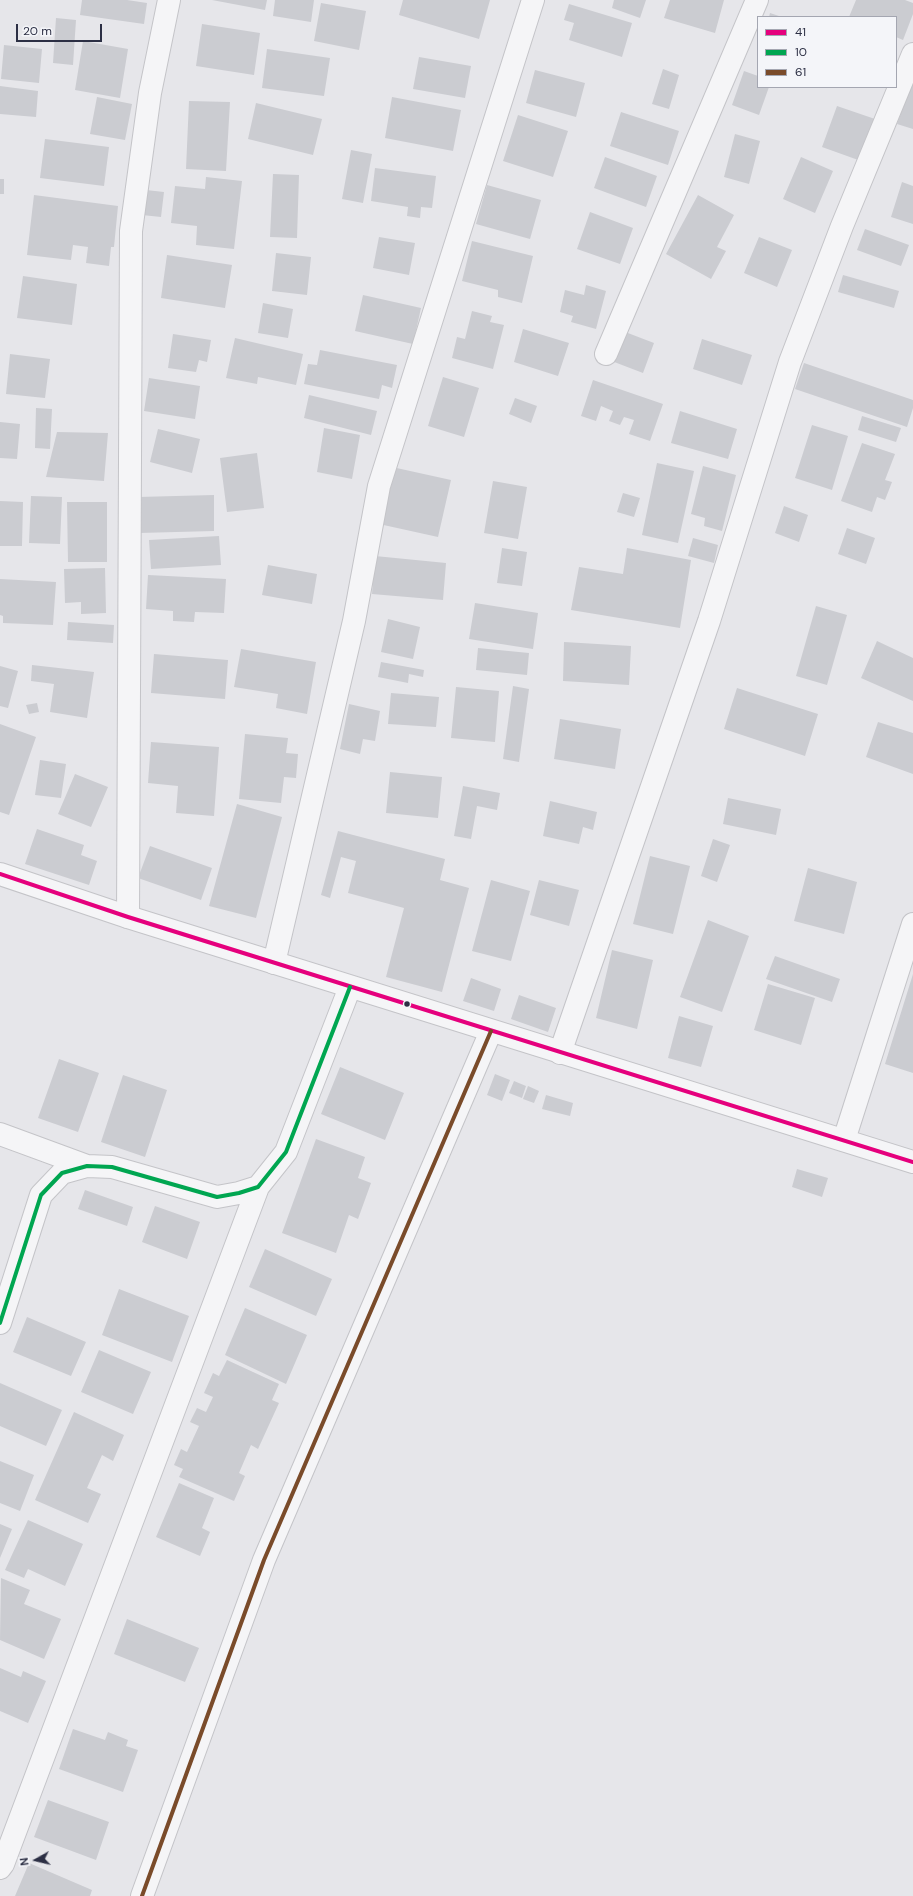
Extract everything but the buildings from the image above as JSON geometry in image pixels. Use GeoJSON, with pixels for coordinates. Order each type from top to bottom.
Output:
{"type":"FeatureCollection","features":[{"type":"Feature","properties":{"kind":"street"},"geometry":{"type":"LineString","coordinates":[[128,917],[131,231],[150,93],[169,0]]}},
{"type":"Feature","properties":{"kind":"street"},"geometry":{"type":"LineString","coordinates":[[274,963],[354,621],[379,486],[533,0]]}},
{"type":"Feature","properties":{"kind":"street"},"geometry":{"type":"LineString","coordinates":[[606,354],[757,0]]}},
{"type":"Feature","properties":{"kind":"street"},"geometry":{"type":"LineString","coordinates":[[560,1053],[709,621],[790,362],[842,226],[913,54]]}},
{"type":"Feature","properties":{"kind":"street"},"geometry":{"type":"LineString","coordinates":[[0,874],[128,917],[913,1162]]}},
{"type":"Feature","properties":{"kind":"street"},"geometry":{"type":"LineString","coordinates":[[844,1140],[913,924]]}},
{"type":"Feature","properties":{"kind":"street"},"geometry":{"type":"LineString","coordinates":[[0,1868],[6,1856],[258,1187],[286,1152],[350,987]]}},
{"type":"Feature","properties":{"kind":"street"},"geometry":{"type":"LineString","coordinates":[[142,1896],[264,1560],[491,1031]]}},
{"type":"Feature","properties":{"kind":"street"},"geometry":{"type":"LineString","coordinates":[[0,1134],[87,1166],[112,1167],[217,1196],[239,1193],[258,1187]]}},
{"type":"Feature","properties":{"kind":"street"},"geometry":{"type":"LineString","coordinates":[[0,1323],[41,1195],[62,1173],[87,1166]]}},
{"type":"Feature","properties":{"kind":"transit line","name":"41"},"geometry":{"type":"LineString","coordinates":[[0,874],[128,917],[913,1162]]}},
{"type":"Feature","properties":{"kind":"transit line","name":"10"},"geometry":{"type":"LineString","coordinates":[[0,1323],[41,1195],[62,1173],[87,1166],[112,1167],[217,1197],[239,1193],[258,1187],[286,1152],[350,987]]}},
{"type":"Feature","properties":{"kind":"transit line","name":"61"},"geometry":{"type":"LineString","coordinates":[[142,1896],[264,1560],[491,1031]]}}]}
